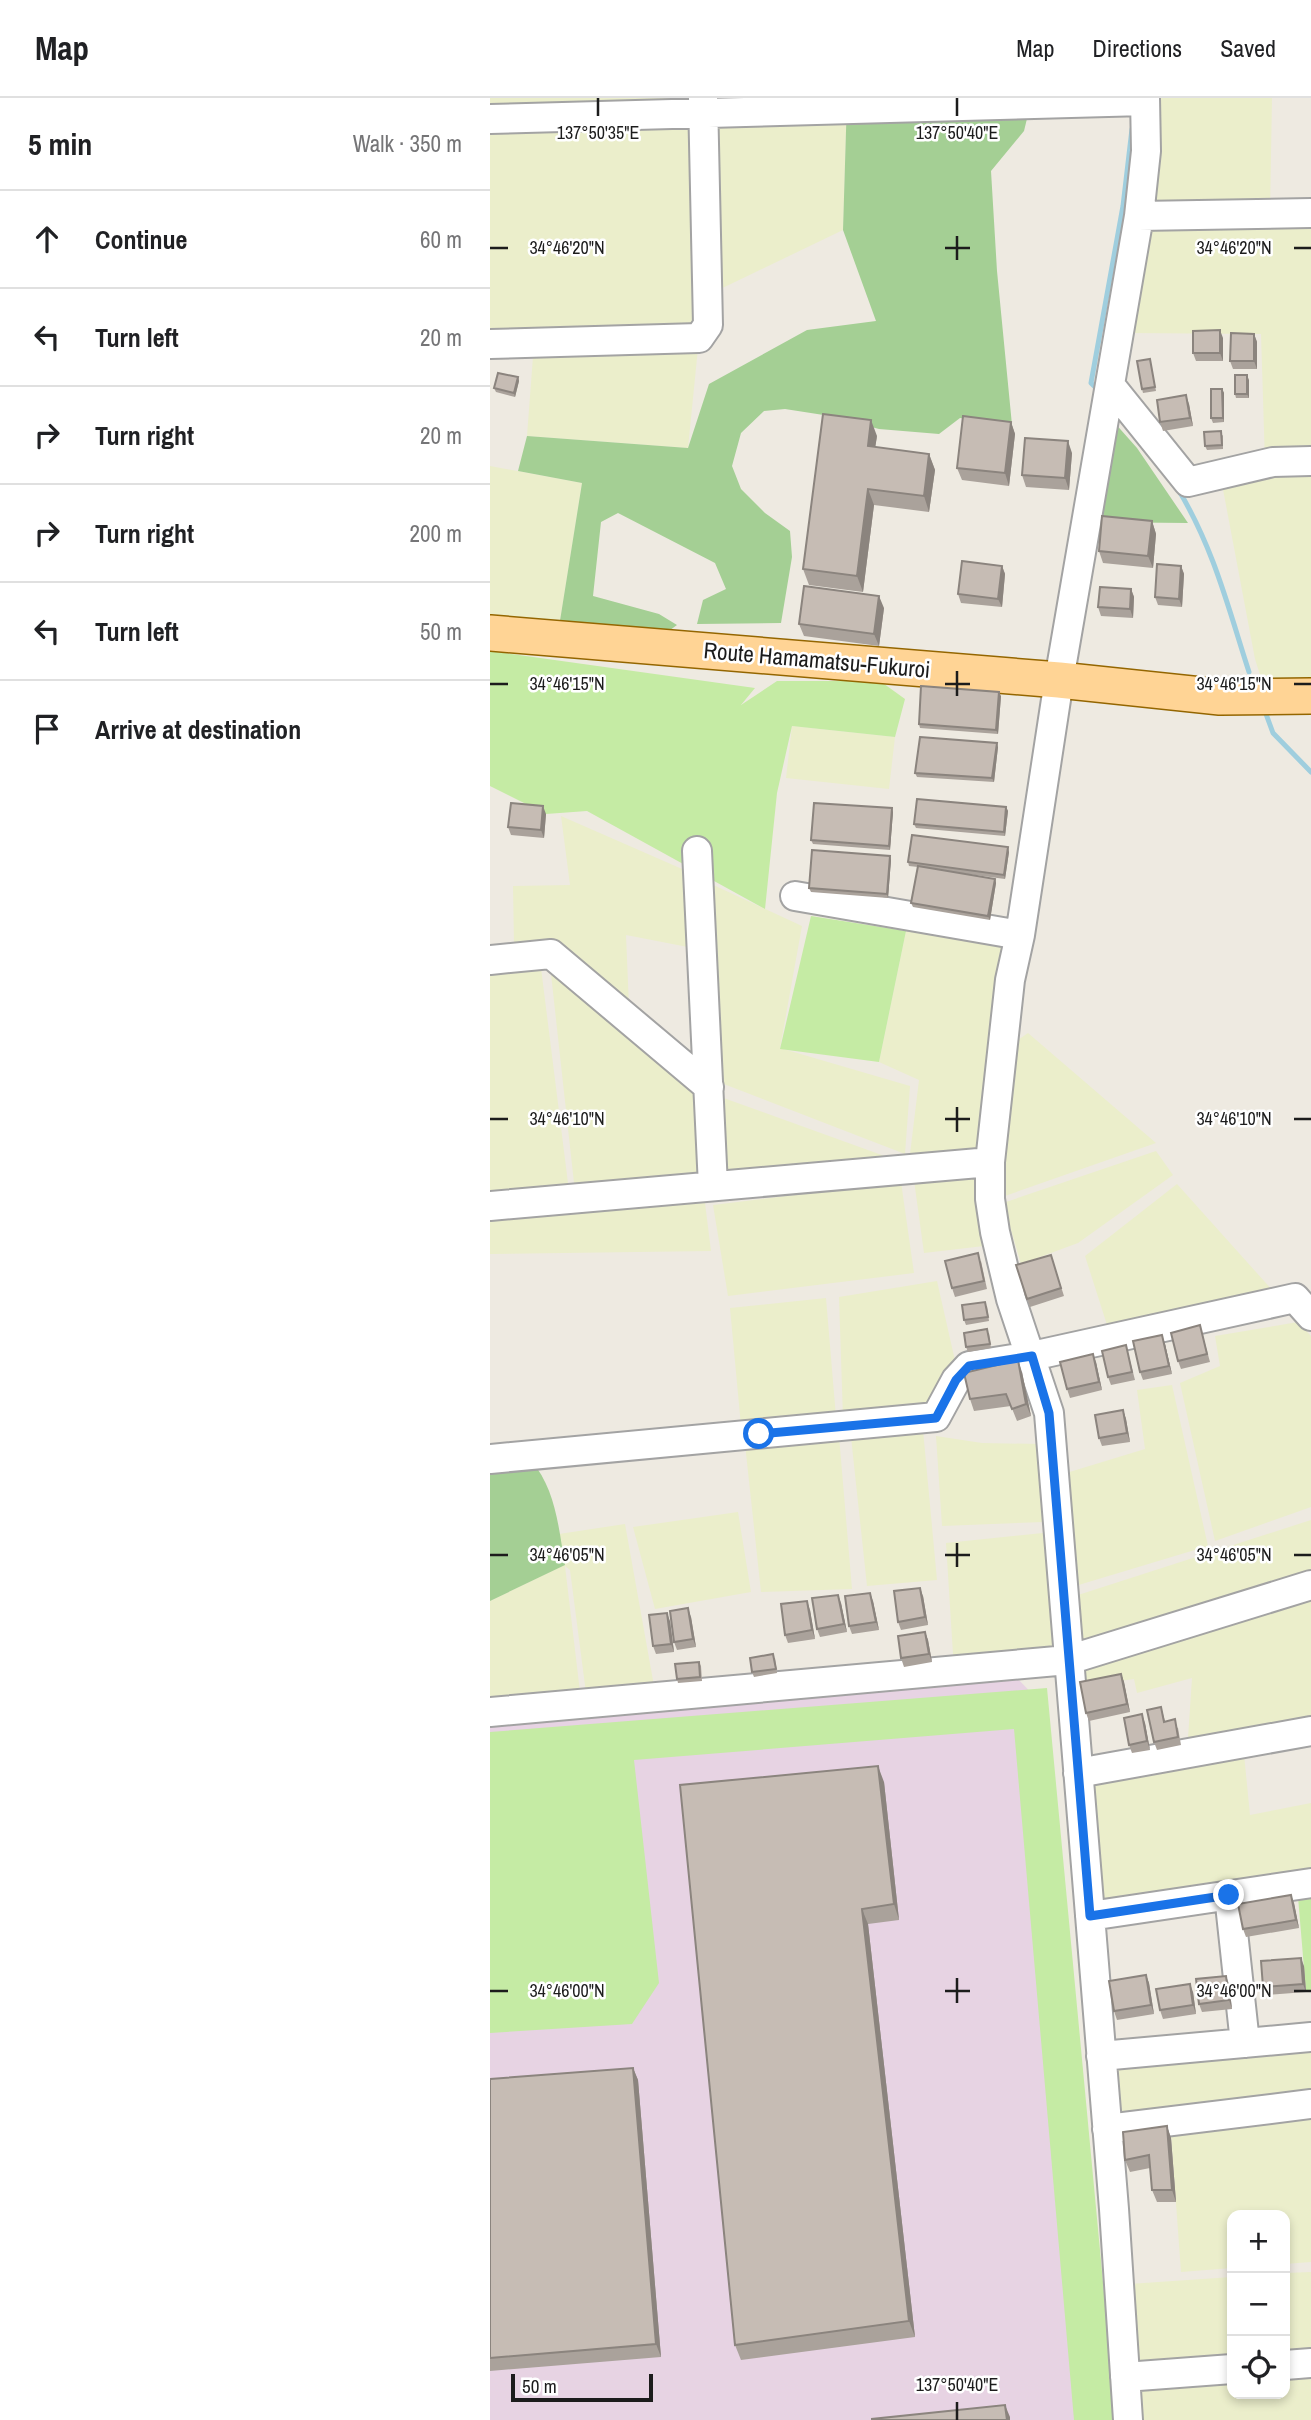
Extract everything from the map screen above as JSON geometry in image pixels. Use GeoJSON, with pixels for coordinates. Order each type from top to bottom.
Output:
{"type":"FeatureCollection","features":[{"type":"Feature","properties":{"kind":"main road","name":"Route Hamamatsu-Fukuroi"},"geometry":{"type":"LineString","coordinates":[[490,633],[1059,680],[1220,697],[1311,696]]}},
{"type":"Feature","properties":{"kind":"street"},"geometry":{"type":"LineString","coordinates":[[490,119],[703,106],[1145,100],[1146,151],[1139,216],[1059,680],[1020,935],[1010,980],[990,1162],[990,1199],[995,1232],[1011,1299],[1049,1413],[1128,2420]]}},
{"type":"Feature","properties":{"kind":"street"},"geometry":{"type":"LineString","coordinates":[[490,344],[699,338],[708,325],[703,106]]}},
{"type":"Feature","properties":{"kind":"street"},"geometry":{"type":"LineString","coordinates":[[1139,216],[1311,213]]}},
{"type":"Feature","properties":{"kind":"street"},"geometry":{"type":"LineString","coordinates":[[1110,385],[1188,482],[1273,462],[1311,461]]}},
{"type":"Feature","properties":{"kind":"street"},"geometry":{"type":"LineString","coordinates":[[697,851],[713,1186]]}},
{"type":"Feature","properties":{"kind":"street"},"geometry":{"type":"LineString","coordinates":[[795,896],[1020,935]]}},
{"type":"Feature","properties":{"kind":"street"},"geometry":{"type":"LineString","coordinates":[[490,960],[551,954],[709,1087]]}},
{"type":"Feature","properties":{"kind":"street"},"geometry":{"type":"LineString","coordinates":[[490,1206],[990,1162]]}},
{"type":"Feature","properties":{"kind":"street"},"geometry":{"type":"LineString","coordinates":[[490,1459],[936,1418],[956,1380],[969,1366],[1032,1356],[1295,1298],[1311,1316]]}},
{"type":"Feature","properties":{"kind":"street"},"geometry":{"type":"LineString","coordinates":[[490,1712],[1068,1660],[1311,1585]]}},
{"type":"Feature","properties":{"kind":"street"},"geometry":{"type":"LineString","coordinates":[[1078,1773],[1311,1731]]}},
{"type":"Feature","properties":{"kind":"street"},"geometry":{"type":"LineString","coordinates":[[1090,1916],[1311,1883]]}},
{"type":"Feature","properties":{"kind":"street"},"geometry":{"type":"LineString","coordinates":[[1229,1895],[1245,2043]]}},
{"type":"Feature","properties":{"kind":"street"},"geometry":{"type":"LineString","coordinates":[[1101,2056],[1311,2037]]}},
{"type":"Feature","properties":{"kind":"street"},"geometry":{"type":"LineString","coordinates":[[1107,2129],[1311,2104]]}},
{"type":"Feature","properties":{"kind":"street"},"geometry":{"type":"LineString","coordinates":[[1290,2365],[1311,2363]]}},
{"type":"Feature","properties":{"kind":"street"},"geometry":{"type":"LineString","coordinates":[[1125,2377],[1227,2369]]}},
{"type":"Feature","properties":{"kind":"shaded area"},"geometry":{"type":"Polygon","coordinates":[[[1014,1675],[1044,1706],[1101,2420],[490,2420],[490,1727],[1014,1675]]]}},
{"type":"Feature","properties":{"kind":"green space"},"geometry":{"type":"Polygon","coordinates":[[[490,98],[847,98],[843,230],[708,295],[708,325],[490,336],[490,98]]]}},
{"type":"Feature","properties":{"kind":"green space"},"geometry":{"type":"Polygon","coordinates":[[[847,98],[1032,98],[1024,131],[991,171],[997,271],[1012,425],[960,418],[939,434],[879,429],[830,416],[785,409],[764,411],[741,433],[732,466],[741,489],[765,513],[790,531],[792,557],[781,623],[697,624],[703,600],[726,589],[715,563],[618,513],[601,522],[593,596],[659,614],[677,625],[662,636],[559,627],[582,483],[518,471],[527,436],[688,448],[709,384],[807,330],[876,321],[843,230],[847,98]]]}},
{"type":"Feature","properties":{"kind":"green space"},"geometry":{"type":"Polygon","coordinates":[[[1142,98],[1272,98],[1270,213],[1311,213],[1311,693],[1267,697],[1255,659],[1222,484],[1265,463],[1261,334],[1127,333],[1142,98]]]}},
{"type":"Feature","properties":{"kind":"green space"},"geometry":{"type":"Polygon","coordinates":[[[699,338],[688,448],[527,436],[534,343],[699,338]]]}},
{"type":"Feature","properties":{"kind":"green space"},"geometry":{"type":"Polygon","coordinates":[[[1105,412],[1137,448],[1188,523],[1086,522],[1105,412]]]}},
{"type":"Feature","properties":{"kind":"green space"},"geometry":{"type":"Polygon","coordinates":[[[490,466],[582,483],[559,627],[490,625],[490,466]]]}},
{"type":"Feature","properties":{"kind":"green space"},"geometry":{"type":"Polygon","coordinates":[[[490,651],[755,688],[741,705],[777,681],[880,681],[905,699],[895,737],[792,726],[777,793],[765,909],[587,811],[546,814],[490,786],[490,651]]]}},
{"type":"Feature","properties":{"kind":"green space"},"geometry":{"type":"Polygon","coordinates":[[[792,726],[895,737],[889,789],[786,778],[792,726]]]}},
{"type":"Feature","properties":{"kind":"green space"},"geometry":{"type":"Polygon","coordinates":[[[561,816],[689,872],[693,948],[626,935],[629,1007],[514,945],[513,886],[570,885],[561,816]]]}},
{"type":"Feature","properties":{"kind":"green space"},"geometry":{"type":"Polygon","coordinates":[[[707,882],[802,926],[780,1048],[910,1086],[905,1154],[716,1081],[707,882]]]}},
{"type":"Feature","properties":{"kind":"green space"},"geometry":{"type":"Polygon","coordinates":[[[811,916],[906,931],[879,1062],[780,1049],[811,916]]]}},
{"type":"Feature","properties":{"kind":"green space"},"geometry":{"type":"Polygon","coordinates":[[[906,931],[1005,941],[977,1149],[910,1154],[919,1080],[879,1062],[906,931]]]}},
{"type":"Feature","properties":{"kind":"green space"},"geometry":{"type":"Polygon","coordinates":[[[541,968],[569,1191],[490,1197],[490,971],[541,968]]]}},
{"type":"Feature","properties":{"kind":"green space"},"geometry":{"type":"Polygon","coordinates":[[[551,974],[700,1091],[703,1180],[575,1192],[551,974]]]}},
{"type":"Feature","properties":{"kind":"green space"},"geometry":{"type":"Polygon","coordinates":[[[1028,1033],[1156,1143],[1002,1197],[1018,1040],[1028,1033]]]}},
{"type":"Feature","properties":{"kind":"green space"},"geometry":{"type":"Polygon","coordinates":[[[718,1096],[901,1162],[722,1178],[718,1096]]]}},
{"type":"Feature","properties":{"kind":"green space"},"geometry":{"type":"Polygon","coordinates":[[[1156,1151],[1173,1175],[1078,1243],[1021,1264],[1003,1203],[1156,1151]]]}},
{"type":"Feature","properties":{"kind":"green space"},"geometry":{"type":"Polygon","coordinates":[[[980,1169],[984,1246],[924,1253],[913,1173],[980,1169]]]}},
{"type":"Feature","properties":{"kind":"green space"},"geometry":{"type":"Polygon","coordinates":[[[901,1182],[914,1273],[728,1296],[713,1205],[901,1182]]]}},
{"type":"Feature","properties":{"kind":"green space"},"geometry":{"type":"Polygon","coordinates":[[[1177,1184],[1282,1301],[1108,1328],[1085,1256],[1177,1184]]]}},
{"type":"Feature","properties":{"kind":"green space"},"geometry":{"type":"Polygon","coordinates":[[[705,1203],[711,1251],[490,1254],[490,1216],[705,1203]]]}},
{"type":"Feature","properties":{"kind":"green space"},"geometry":{"type":"Polygon","coordinates":[[[937,1281],[956,1365],[930,1410],[843,1418],[839,1297],[937,1281]]]}},
{"type":"Feature","properties":{"kind":"green space"},"geometry":{"type":"Polygon","coordinates":[[[826,1298],[836,1417],[741,1426],[730,1308],[826,1298]]]}},
{"type":"Feature","properties":{"kind":"green space"},"geometry":{"type":"Polygon","coordinates":[[[1298,1322],[1311,1336],[1311,1507],[1215,1541],[1180,1383],[1220,1366],[1215,1336],[1298,1322]]]}},
{"type":"Feature","properties":{"kind":"green space"},"geometry":{"type":"Polygon","coordinates":[[[1172,1385],[1208,1546],[1072,1587],[1063,1474],[1145,1449],[1137,1390],[1172,1385]]]}},
{"type":"Feature","properties":{"kind":"green space"},"geometry":{"type":"Polygon","coordinates":[[[923,1430],[937,1580],[867,1586],[851,1437],[923,1430]]]}},
{"type":"Feature","properties":{"kind":"green space"},"geometry":{"type":"Polygon","coordinates":[[[839,1436],[852,1589],[761,1592],[745,1444],[839,1436]]]}},
{"type":"Feature","properties":{"kind":"green space"},"geometry":{"type":"Polygon","coordinates":[[[936,1436],[982,1443],[1038,1444],[1044,1522],[942,1526],[936,1436]]]}},
{"type":"Feature","properties":{"kind":"green space"},"geometry":{"type":"Polygon","coordinates":[[[531,1461],[551,1497],[565,1565],[490,1601],[490,1469],[531,1461]]]}},
{"type":"Feature","properties":{"kind":"green space"},"geometry":{"type":"Polygon","coordinates":[[[738,1512],[751,1592],[655,1609],[633,1527],[738,1512]]]}},
{"type":"Feature","properties":{"kind":"green space"},"geometry":{"type":"Polygon","coordinates":[[[1311,1520],[1311,1731],[1243,1744],[1250,1815],[1311,1803],[1311,1874],[1088,1904],[1078,1773],[1187,1753],[1192,1678],[1137,1693],[1134,1679],[1084,1686],[1077,1657],[1075,1596],[1311,1520]]]}},
{"type":"Feature","properties":{"kind":"green space"},"geometry":{"type":"Polygon","coordinates":[[[625,1524],[654,1686],[586,1693],[570,1570],[565,1566],[580,1692],[490,1702],[490,1601],[564,1565],[559,1534],[625,1524]]]}},
{"type":"Feature","properties":{"kind":"green space"},"geometry":{"type":"Polygon","coordinates":[[[1043,1533],[1056,1652],[954,1670],[946,1543],[1043,1533]]]}},
{"type":"Feature","properties":{"kind":"green space"},"geometry":{"type":"Polygon","coordinates":[[[1047,1688],[1116,2420],[1074,2420],[1014,1729],[634,1760],[659,1983],[632,2024],[490,2033],[490,1732],[1047,1688]]]}},
{"type":"Feature","properties":{"kind":"green space"},"geometry":{"type":"Polygon","coordinates":[[[1311,1883],[1311,1991],[1306,1992],[1297,1885],[1311,1883]]]}},
{"type":"Feature","properties":{"kind":"green space"},"geometry":{"type":"Polygon","coordinates":[[[1311,2037],[1311,2099],[1106,2117],[1101,2056],[1311,2037]]]}},
{"type":"Feature","properties":{"kind":"green space"},"geometry":{"type":"Polygon","coordinates":[[[1311,2104],[1311,2262],[1290,2264],[1290,2210],[1227,2210],[1227,2268],[1181,2272],[1170,2121],[1311,2104]]]}},
{"type":"Feature","properties":{"kind":"green space"},"geometry":{"type":"Polygon","coordinates":[[[1311,2272],[1311,2363],[1290,2365],[1290,2273],[1311,2272]]]}},
{"type":"Feature","properties":{"kind":"green space"},"geometry":{"type":"Polygon","coordinates":[[[1227,2277],[1227,2399],[1290,2399],[1290,2379],[1311,2379],[1311,2420],[1129,2420],[1129,2284],[1227,2277]]]}},
{"type":"Feature","properties":{"kind":"building"},"geometry":{"type":"Polygon","coordinates":[[[1220,330],[1220,353],[1193,353],[1193,331],[1220,330]]]}},
{"type":"Feature","properties":{"kind":"building"},"geometry":{"type":"Polygon","coordinates":[[[1231,333],[1254,334],[1254,361],[1230,361],[1231,333]]]}},
{"type":"Feature","properties":{"kind":"building"},"geometry":{"type":"Polygon","coordinates":[[[1150,359],[1155,387],[1142,389],[1137,361],[1150,359]]]}},
{"type":"Feature","properties":{"kind":"building"},"geometry":{"type":"Polygon","coordinates":[[[498,373],[518,377],[514,393],[494,388],[498,373]]]}},
{"type":"Feature","properties":{"kind":"building"},"geometry":{"type":"Polygon","coordinates":[[[1235,375],[1247,375],[1247,394],[1235,394],[1235,375]]]}},
{"type":"Feature","properties":{"kind":"building"},"geometry":{"type":"Polygon","coordinates":[[[1211,389],[1222,389],[1223,418],[1211,418],[1211,389]]]}},
{"type":"Feature","properties":{"kind":"building"},"geometry":{"type":"Polygon","coordinates":[[[1186,395],[1190,418],[1160,422],[1157,400],[1186,395]]]}},
{"type":"Feature","properties":{"kind":"building"},"geometry":{"type":"Polygon","coordinates":[[[823,414],[871,420],[868,446],[929,454],[924,496],[868,489],[857,576],[803,569],[823,414]]]}},
{"type":"Feature","properties":{"kind":"building"},"geometry":{"type":"Polygon","coordinates":[[[963,416],[1011,422],[1005,473],[957,468],[963,416]]]}},
{"type":"Feature","properties":{"kind":"building"},"geometry":{"type":"Polygon","coordinates":[[[1221,431],[1222,445],[1205,446],[1204,432],[1221,431]]]}},
{"type":"Feature","properties":{"kind":"building"},"geometry":{"type":"Polygon","coordinates":[[[1025,438],[1068,441],[1065,478],[1022,475],[1025,438]]]}},
{"type":"Feature","properties":{"kind":"building"},"geometry":{"type":"Polygon","coordinates":[[[1102,516],[1152,521],[1148,556],[1099,551],[1102,516]]]}},
{"type":"Feature","properties":{"kind":"building"},"geometry":{"type":"Polygon","coordinates":[[[962,561],[1002,566],[998,599],[958,594],[962,561]]]}},
{"type":"Feature","properties":{"kind":"building"},"geometry":{"type":"Polygon","coordinates":[[[1157,564],[1181,566],[1179,599],[1155,597],[1157,564]]]}},
{"type":"Feature","properties":{"kind":"building"},"geometry":{"type":"Polygon","coordinates":[[[804,586],[879,596],[874,634],[799,624],[804,586]]]}},
{"type":"Feature","properties":{"kind":"building"},"geometry":{"type":"Polygon","coordinates":[[[1100,587],[1131,589],[1130,609],[1098,607],[1100,587]]]}},
{"type":"Feature","properties":{"kind":"building"},"geometry":{"type":"Polygon","coordinates":[[[921,686],[999,692],[996,730],[919,724],[921,686]]]}},
{"type":"Feature","properties":{"kind":"building"},"geometry":{"type":"Polygon","coordinates":[[[920,737],[997,743],[992,778],[915,773],[920,737]]]}},
{"type":"Feature","properties":{"kind":"building"},"geometry":{"type":"Polygon","coordinates":[[[917,799],[1006,807],[1004,832],[914,824],[917,799]]]}},
{"type":"Feature","properties":{"kind":"building"},"geometry":{"type":"Polygon","coordinates":[[[511,803],[543,806],[541,830],[508,827],[511,803]]]}},
{"type":"Feature","properties":{"kind":"building"},"geometry":{"type":"Polygon","coordinates":[[[814,803],[892,808],[889,846],[811,840],[814,803]]]}},
{"type":"Feature","properties":{"kind":"building"},"geometry":{"type":"Polygon","coordinates":[[[912,835],[1008,847],[1004,875],[908,862],[912,835]]]}},
{"type":"Feature","properties":{"kind":"building"},"geometry":{"type":"Polygon","coordinates":[[[812,850],[890,856],[887,894],[809,888],[812,850]]]}},
{"type":"Feature","properties":{"kind":"building"},"geometry":{"type":"Polygon","coordinates":[[[918,866],[995,879],[988,916],[911,903],[918,866]]]}},
{"type":"Feature","properties":{"kind":"building"},"geometry":{"type":"Polygon","coordinates":[[[978,1253],[984,1281],[952,1288],[945,1261],[978,1253]]]}},
{"type":"Feature","properties":{"kind":"building"},"geometry":{"type":"Polygon","coordinates":[[[1051,1255],[1061,1288],[1027,1299],[1016,1265],[1051,1255]]]}},
{"type":"Feature","properties":{"kind":"building"},"geometry":{"type":"Polygon","coordinates":[[[985,1302],[988,1317],[964,1320],[962,1305],[985,1302]]]}},
{"type":"Feature","properties":{"kind":"building"},"geometry":{"type":"Polygon","coordinates":[[[1200,1325],[1207,1354],[1178,1361],[1171,1333],[1200,1325]]]}},
{"type":"Feature","properties":{"kind":"building"},"geometry":{"type":"Polygon","coordinates":[[[987,1329],[990,1344],[966,1347],[964,1333],[987,1329]]]}},
{"type":"Feature","properties":{"kind":"building"},"geometry":{"type":"Polygon","coordinates":[[[1162,1335],[1169,1366],[1140,1372],[1133,1341],[1162,1335]]]}},
{"type":"Feature","properties":{"kind":"building"},"geometry":{"type":"Polygon","coordinates":[[[1126,1345],[1132,1372],[1108,1377],[1102,1351],[1126,1345]]]}},
{"type":"Feature","properties":{"kind":"building"},"geometry":{"type":"Polygon","coordinates":[[[1093,1354],[1099,1382],[1067,1389],[1060,1362],[1093,1354]]]}},
{"type":"Feature","properties":{"kind":"building"},"geometry":{"type":"Polygon","coordinates":[[[1018,1360],[1026,1404],[1012,1409],[1006,1394],[970,1399],[964,1373],[1018,1360]]]}},
{"type":"Feature","properties":{"kind":"building"},"geometry":{"type":"Polygon","coordinates":[[[1123,1410],[1127,1433],[1099,1438],[1095,1415],[1123,1410]]]}},
{"type":"Feature","properties":{"kind":"building"},"geometry":{"type":"Polygon","coordinates":[[[920,1588],[925,1617],[898,1622],[894,1591],[920,1588]]]}},
{"type":"Feature","properties":{"kind":"building"},"geometry":{"type":"Polygon","coordinates":[[[870,1593],[876,1622],[849,1626],[845,1596],[870,1593]]]}},
{"type":"Feature","properties":{"kind":"building"},"geometry":{"type":"Polygon","coordinates":[[[838,1595],[844,1624],[817,1629],[812,1598],[838,1595]]]}},
{"type":"Feature","properties":{"kind":"building"},"geometry":{"type":"Polygon","coordinates":[[[807,1601],[812,1630],[785,1635],[781,1604],[807,1601]]]}},
{"type":"Feature","properties":{"kind":"building"},"geometry":{"type":"Polygon","coordinates":[[[688,1608],[693,1639],[674,1642],[670,1611],[688,1608]]]}},
{"type":"Feature","properties":{"kind":"building"},"geometry":{"type":"Polygon","coordinates":[[[667,1613],[671,1644],[653,1646],[649,1615],[667,1613]]]}},
{"type":"Feature","properties":{"kind":"building"},"geometry":{"type":"Polygon","coordinates":[[[925,1632],[929,1654],[901,1658],[898,1636],[925,1632]]]}},
{"type":"Feature","properties":{"kind":"building"},"geometry":{"type":"Polygon","coordinates":[[[773,1654],[776,1669],[752,1672],[750,1658],[773,1654]]]}},
{"type":"Feature","properties":{"kind":"building"},"geometry":{"type":"Polygon","coordinates":[[[699,1662],[700,1677],[677,1679],[675,1664],[699,1662]]]}},
{"type":"Feature","properties":{"kind":"building"},"geometry":{"type":"Polygon","coordinates":[[[1121,1674],[1127,1704],[1086,1713],[1080,1682],[1121,1674]]]}},
{"type":"Feature","properties":{"kind":"building"},"geometry":{"type":"Polygon","coordinates":[[[1161,1707],[1164,1722],[1175,1719],[1178,1737],[1154,1742],[1147,1710],[1161,1707]]]}},
{"type":"Feature","properties":{"kind":"building"},"geometry":{"type":"Polygon","coordinates":[[[1142,1714],[1147,1741],[1129,1745],[1124,1718],[1142,1714]]]}},
{"type":"Feature","properties":{"kind":"building"},"geometry":{"type":"Polygon","coordinates":[[[878,1766],[894,1904],[862,1909],[909,2321],[735,2345],[680,1785],[878,1766]]]}},
{"type":"Feature","properties":{"kind":"building"},"geometry":{"type":"Polygon","coordinates":[[[1291,1895],[1296,1920],[1243,1929],[1238,1904],[1291,1895]]]}},
{"type":"Feature","properties":{"kind":"building"},"geometry":{"type":"Polygon","coordinates":[[[1301,1958],[1303,1984],[1263,1987],[1261,1961],[1301,1958]]]}},
{"type":"Feature","properties":{"kind":"building"},"geometry":{"type":"Polygon","coordinates":[[[1146,1975],[1151,2005],[1114,2011],[1109,1981],[1146,1975]]]}},
{"type":"Feature","properties":{"kind":"building"},"geometry":{"type":"Polygon","coordinates":[[[1226,1976],[1229,2000],[1199,2004],[1196,1979],[1226,1976]]]}},
{"type":"Feature","properties":{"kind":"building"},"geometry":{"type":"Polygon","coordinates":[[[1190,1984],[1193,2005],[1160,2010],[1156,1989],[1190,1984]]]}},
{"type":"Feature","properties":{"kind":"building"},"geometry":{"type":"Polygon","coordinates":[[[633,2068],[656,2344],[490,2358],[490,2079],[633,2068]]]}},
{"type":"Feature","properties":{"kind":"building"},"geometry":{"type":"Polygon","coordinates":[[[1167,2126],[1172,2190],[1152,2190],[1149,2155],[1125,2160],[1123,2132],[1167,2126]]]}},
{"type":"Feature","properties":{"kind":"building"},"geometry":{"type":"Polygon","coordinates":[[[1005,2405],[1007,2420],[872,2420],[872,2419],[1005,2405]]]}},
{"type":"Feature","properties":{"kind":"waterway"},"geometry":{"type":"LineString","coordinates":[[1100,392],[1091,383],[1123,206],[1132,129]]}},
{"type":"Feature","properties":{"kind":"waterway"},"geometry":{"type":"LineString","coordinates":[[1178,489],[1211,556],[1249,672]]}},
{"type":"Feature","properties":{"kind":"waterway"},"geometry":{"type":"LineString","coordinates":[[1266,714],[1273,733],[1311,772]]}},
{"type":"Feature","properties":{"kind":"route"},"geometry":{"type":"LineString","coordinates":[[759,1434],[936,1418],[956,1380],[969,1366],[1032,1356],[1049,1413],[1090,1916],[1229,1895]]}}]}
